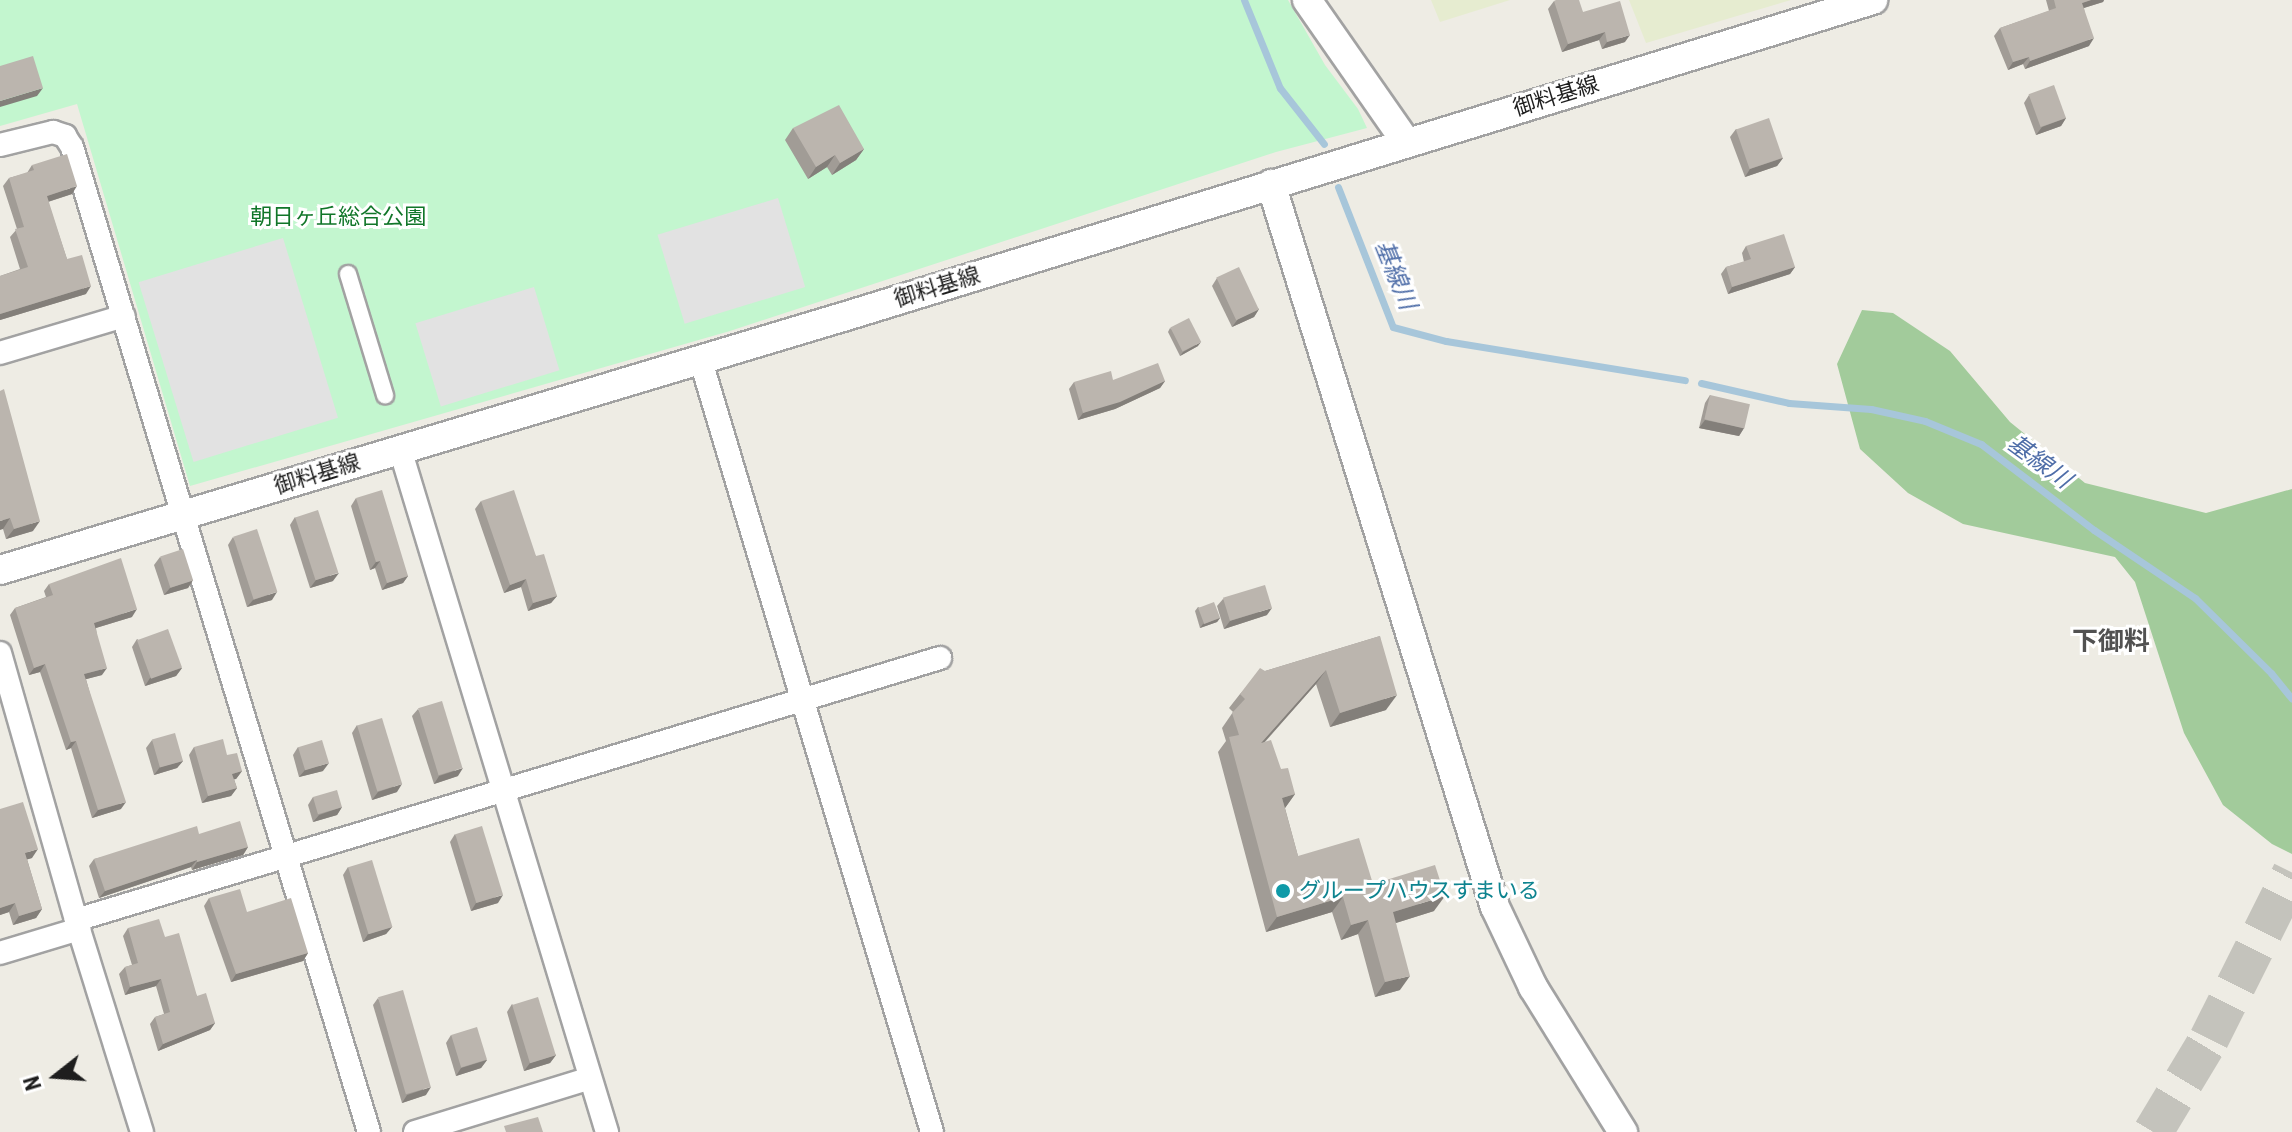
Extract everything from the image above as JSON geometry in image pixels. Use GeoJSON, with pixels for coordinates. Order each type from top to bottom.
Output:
{"type":"FeatureCollection","features":[{"type":"Feature","properties":{"kind":"street"},"geometry":{"type":"LineString","coordinates":[[1307,0],[1406,142]]}},
{"type":"Feature","properties":{"kind":"street","name":"御料基線"},"geometry":{"type":"LineString","coordinates":[[0,570],[1873,0]]}},
{"type":"Feature","properties":{"kind":"street"},"geometry":{"type":"LineString","coordinates":[[0,145],[43,132],[65,136],[72,147],[369,1132]]}},
{"type":"Feature","properties":{"kind":"street"},"geometry":{"type":"LineString","coordinates":[[1271,184],[1495,907],[1533,987],[1623,1132]]}},
{"type":"Feature","properties":{"kind":"street"},"geometry":{"type":"LineString","coordinates":[[348,274],[385,395]]}},
{"type":"Feature","properties":{"kind":"street"},"geometry":{"type":"LineString","coordinates":[[0,353],[124,316]]}},
{"type":"Feature","properties":{"kind":"street"},"geometry":{"type":"LineString","coordinates":[[700,358],[932,1132]]}},
{"type":"Feature","properties":{"kind":"street"},"geometry":{"type":"LineString","coordinates":[[400,449],[607,1132]]}},
{"type":"Feature","properties":{"kind":"street"},"geometry":{"type":"LineString","coordinates":[[0,653],[142,1132]]}},
{"type":"Feature","properties":{"kind":"street"},"geometry":{"type":"LineString","coordinates":[[0,953],[78,924],[940,658]]}},
{"type":"Feature","properties":{"kind":"street"},"geometry":{"type":"LineString","coordinates":[[415,1132],[590,1078]]}},
{"type":"Feature","properties":{"kind":"green space","name":"朝日ヶ丘総合公園"},"geometry":{"type":"Polygon","coordinates":[[[0,0],[1288,0],[1325,65],[1358,109],[1367,128],[1276,152],[730,331],[190,486],[77,104],[0,126],[0,0]]]}},
{"type":"Feature","properties":{"kind":"green space"},"geometry":{"type":"Polygon","coordinates":[[[1431,0],[1510,0],[1440,22],[1431,0]]]}},
{"type":"Feature","properties":{"kind":"green space"},"geometry":{"type":"Polygon","coordinates":[[[1629,0],[1791,0],[1646,43],[1629,0]]]}},
{"type":"Feature","properties":{"kind":"green space"},"geometry":{"type":"Polygon","coordinates":[[[1862,310],[1893,313],[1950,351],[2010,422],[2085,483],[2206,513],[2292,489],[2292,854],[2272,844],[2223,805],[2184,733],[2135,582],[2115,557],[1963,524],[1908,493],[1860,449],[1837,364],[1862,310]]]}},
{"type":"Feature","properties":{"kind":"shaded area"},"geometry":{"type":"Polygon","coordinates":[[[778,198],[805,287],[685,324],[658,235],[778,198]]]}},
{"type":"Feature","properties":{"kind":"shaded area"},"geometry":{"type":"Polygon","coordinates":[[[283,238],[338,418],[194,462],[139,282],[283,238]]]}},
{"type":"Feature","properties":{"kind":"shaded area"},"geometry":{"type":"Polygon","coordinates":[[[534,287],[559,370],[441,406],[415,323],[534,287]]]}},
{"type":"Feature","properties":{"kind":"building"},"geometry":{"type":"Polygon","coordinates":[[[1556,0],[1579,0],[1583,12],[1620,1],[1630,35],[1607,42],[1605,32],[1568,44],[1556,0]]]}},
{"type":"Feature","properties":{"kind":"building"},"geometry":{"type":"Polygon","coordinates":[[[2054,0],[2091,0],[2082,3],[2094,38],[2030,61],[2029,57],[2013,62],[2000,28],[2056,8],[2054,0]]]}},
{"type":"Feature","properties":{"kind":"building"},"geometry":{"type":"Polygon","coordinates":[[[33,56],[43,88],[0,101],[0,66],[33,56]]]}},
{"type":"Feature","properties":{"kind":"building"},"geometry":{"type":"Polygon","coordinates":[[[2054,85],[2066,118],[2041,127],[2029,94],[2054,85]]]}},
{"type":"Feature","properties":{"kind":"building"},"geometry":{"type":"Polygon","coordinates":[[[839,105],[864,149],[840,163],[835,155],[816,167],[793,128],[839,105]]]}},
{"type":"Feature","properties":{"kind":"building"},"geometry":{"type":"Polygon","coordinates":[[[1769,118],[1783,158],[1750,169],[1736,129],[1769,118]]]}},
{"type":"Feature","properties":{"kind":"building"},"geometry":{"type":"Polygon","coordinates":[[[67,154],[77,186],[47,196],[67,259],[82,255],[91,286],[0,314],[0,276],[28,267],[15,229],[24,227],[9,178],[34,170],[32,165],[67,154]]]}},
{"type":"Feature","properties":{"kind":"building"},"geometry":{"type":"Polygon","coordinates":[[[1784,234],[1795,267],[1732,287],[1726,267],[1751,259],[1746,246],[1784,234]]]}},
{"type":"Feature","properties":{"kind":"building"},"geometry":{"type":"Polygon","coordinates":[[[1239,267],[1259,310],[1236,320],[1216,278],[1239,267]]]}},
{"type":"Feature","properties":{"kind":"building"},"geometry":{"type":"Polygon","coordinates":[[[1189,318],[1201,342],[1183,352],[1170,328],[1189,318]]]}},
{"type":"Feature","properties":{"kind":"building"},"geometry":{"type":"Polygon","coordinates":[[[1158,363],[1165,381],[1120,402],[1083,413],[1074,382],[1111,371],[1113,380],[1158,363]]]}},
{"type":"Feature","properties":{"kind":"building"},"geometry":{"type":"Polygon","coordinates":[[[4,389],[40,521],[14,529],[10,518],[0,521],[0,391],[4,389]]]}},
{"type":"Feature","properties":{"kind":"building"},"geometry":{"type":"Polygon","coordinates":[[[1710,395],[1750,404],[1744,429],[1704,419],[1710,395]]]}},
{"type":"Feature","properties":{"kind":"building"},"geometry":{"type":"Polygon","coordinates":[[[382,490],[408,576],[387,583],[380,561],[376,562],[356,498],[382,490]]]}},
{"type":"Feature","properties":{"kind":"building"},"geometry":{"type":"Polygon","coordinates":[[[514,490],[536,556],[544,554],[557,596],[533,603],[526,579],[510,585],[481,501],[514,490]]]}},
{"type":"Feature","properties":{"kind":"building"},"geometry":{"type":"Polygon","coordinates":[[[318,510],[338,573],[316,580],[295,517],[318,510]]]}},
{"type":"Feature","properties":{"kind":"building"},"geometry":{"type":"Polygon","coordinates":[[[257,529],[277,592],[254,599],[233,537],[257,529]]]}},
{"type":"Feature","properties":{"kind":"building"},"geometry":{"type":"Polygon","coordinates":[[[183,549],[193,580],[170,588],[160,556],[183,549]]]}},
{"type":"Feature","properties":{"kind":"building"},"geometry":{"type":"Polygon","coordinates":[[[121,558],[137,609],[94,623],[107,668],[84,674],[126,802],[98,810],[76,741],[71,742],[45,664],[34,668],[15,608],[53,595],[49,584],[121,558]]]}},
{"type":"Feature","properties":{"kind":"building"},"geometry":{"type":"Polygon","coordinates":[[[1265,585],[1272,608],[1230,621],[1223,598],[1265,585]]]}},
{"type":"Feature","properties":{"kind":"building"},"geometry":{"type":"Polygon","coordinates":[[[1214,602],[1220,618],[1204,624],[1198,608],[1214,602]]]}},
{"type":"Feature","properties":{"kind":"building"},"geometry":{"type":"Polygon","coordinates":[[[168,629],[182,668],[151,679],[137,640],[168,629]]]}},
{"type":"Feature","properties":{"kind":"building"},"geometry":{"type":"Polygon","coordinates":[[[1380,636],[1397,695],[1340,713],[1326,670],[1261,743],[1271,740],[1281,769],[1288,768],[1295,794],[1282,798],[1298,856],[1359,838],[1373,884],[1435,865],[1445,896],[1393,912],[1410,976],[1385,982],[1368,920],[1351,925],[1343,897],[1277,917],[1229,737],[1239,735],[1232,713],[1245,699],[1240,694],[1260,668],[1265,671],[1380,636]]]}},
{"type":"Feature","properties":{"kind":"building"},"geometry":{"type":"Polygon","coordinates":[[[442,701],[462,768],[439,775],[418,708],[442,701]]]}},
{"type":"Feature","properties":{"kind":"building"},"geometry":{"type":"Polygon","coordinates":[[[382,718],[402,784],[377,792],[357,726],[382,718]]]}},
{"type":"Feature","properties":{"kind":"building"},"geometry":{"type":"Polygon","coordinates":[[[175,733],[183,761],[160,767],[152,740],[175,733]]]}},
{"type":"Feature","properties":{"kind":"building"},"geometry":{"type":"Polygon","coordinates":[[[223,739],[227,755],[237,753],[242,771],[232,774],[237,788],[208,796],[194,747],[223,739]]]}},
{"type":"Feature","properties":{"kind":"building"},"geometry":{"type":"Polygon","coordinates":[[[322,740],[329,763],[305,770],[298,747],[322,740]]]}},
{"type":"Feature","properties":{"kind":"building"},"geometry":{"type":"Polygon","coordinates":[[[337,790],[342,807],[318,814],[313,797],[337,790]]]}},
{"type":"Feature","properties":{"kind":"building"},"geometry":{"type":"Polygon","coordinates":[[[23,802],[38,849],[25,853],[42,909],[19,916],[15,903],[0,908],[0,809],[23,802]]]}},
{"type":"Feature","properties":{"kind":"building"},"geometry":{"type":"Polygon","coordinates":[[[240,821],[248,847],[197,860],[105,891],[94,859],[197,826],[199,834],[240,821]]]}},
{"type":"Feature","properties":{"kind":"building"},"geometry":{"type":"Polygon","coordinates":[[[482,826],[503,895],[476,903],[455,834],[482,826]]]}},
{"type":"Feature","properties":{"kind":"building"},"geometry":{"type":"Polygon","coordinates":[[[372,860],[392,927],[369,934],[348,867],[372,860]]]}},
{"type":"Feature","properties":{"kind":"building"},"geometry":{"type":"Polygon","coordinates":[[[240,889],[247,912],[291,898],[308,953],[236,974],[209,898],[240,889]]]}},
{"type":"Feature","properties":{"kind":"building"},"geometry":{"type":"Polygon","coordinates":[[[159,919],[165,937],[179,933],[197,996],[206,993],[215,1023],[163,1044],[155,1017],[170,1012],[161,979],[130,987],[125,967],[138,963],[128,928],[159,919]]]}},
{"type":"Feature","properties":{"kind":"building"},"geometry":{"type":"Polygon","coordinates":[[[403,990],[431,1087],[406,1094],[378,997],[403,990]]]}},
{"type":"Feature","properties":{"kind":"building"},"geometry":{"type":"Polygon","coordinates":[[[538,997],[556,1055],[530,1063],[512,1005],[538,997]]]}},
{"type":"Feature","properties":{"kind":"building"},"geometry":{"type":"Polygon","coordinates":[[[477,1027],[487,1060],[461,1067],[451,1035],[477,1027]]]}},
{"type":"Feature","properties":{"kind":"building"},"geometry":{"type":"Polygon","coordinates":[[[538,1117],[543,1132],[506,1132],[504,1126],[538,1117]]]}},
{"type":"Feature","properties":{"kind":"waterway","name":"基線川"},"geometry":{"type":"LineString","coordinates":[[1244,0],[1280,88],[1324,144]]}},
{"type":"Feature","properties":{"kind":"waterway","name":"基線川"},"geometry":{"type":"LineString","coordinates":[[1338,187],[1393,327],[1446,341],[1685,380]]}},
{"type":"Feature","properties":{"kind":"waterway","name":"基線川"},"geometry":{"type":"LineString","coordinates":[[1701,383],[1789,403],[1871,409],[1925,421],[1981,444],[2094,530],[2195,598],[2271,673],[2292,699]]}},
{"type":"Feature","properties":{"kind":"tunnel"},"geometry":{"type":"LineString","coordinates":[[2153,1132],[2209,1039],[2292,873]]}},
{"type":"Feature","properties":{"kind":"place","name":"グループハウスすまいる"},"geometry":{"type":"Point","coordinates":[1283,891]}},
{"type":"Feature","properties":{"kind":"district","name":"下御料"},"geometry":{"type":"Point","coordinates":[2111,642]}}]}
